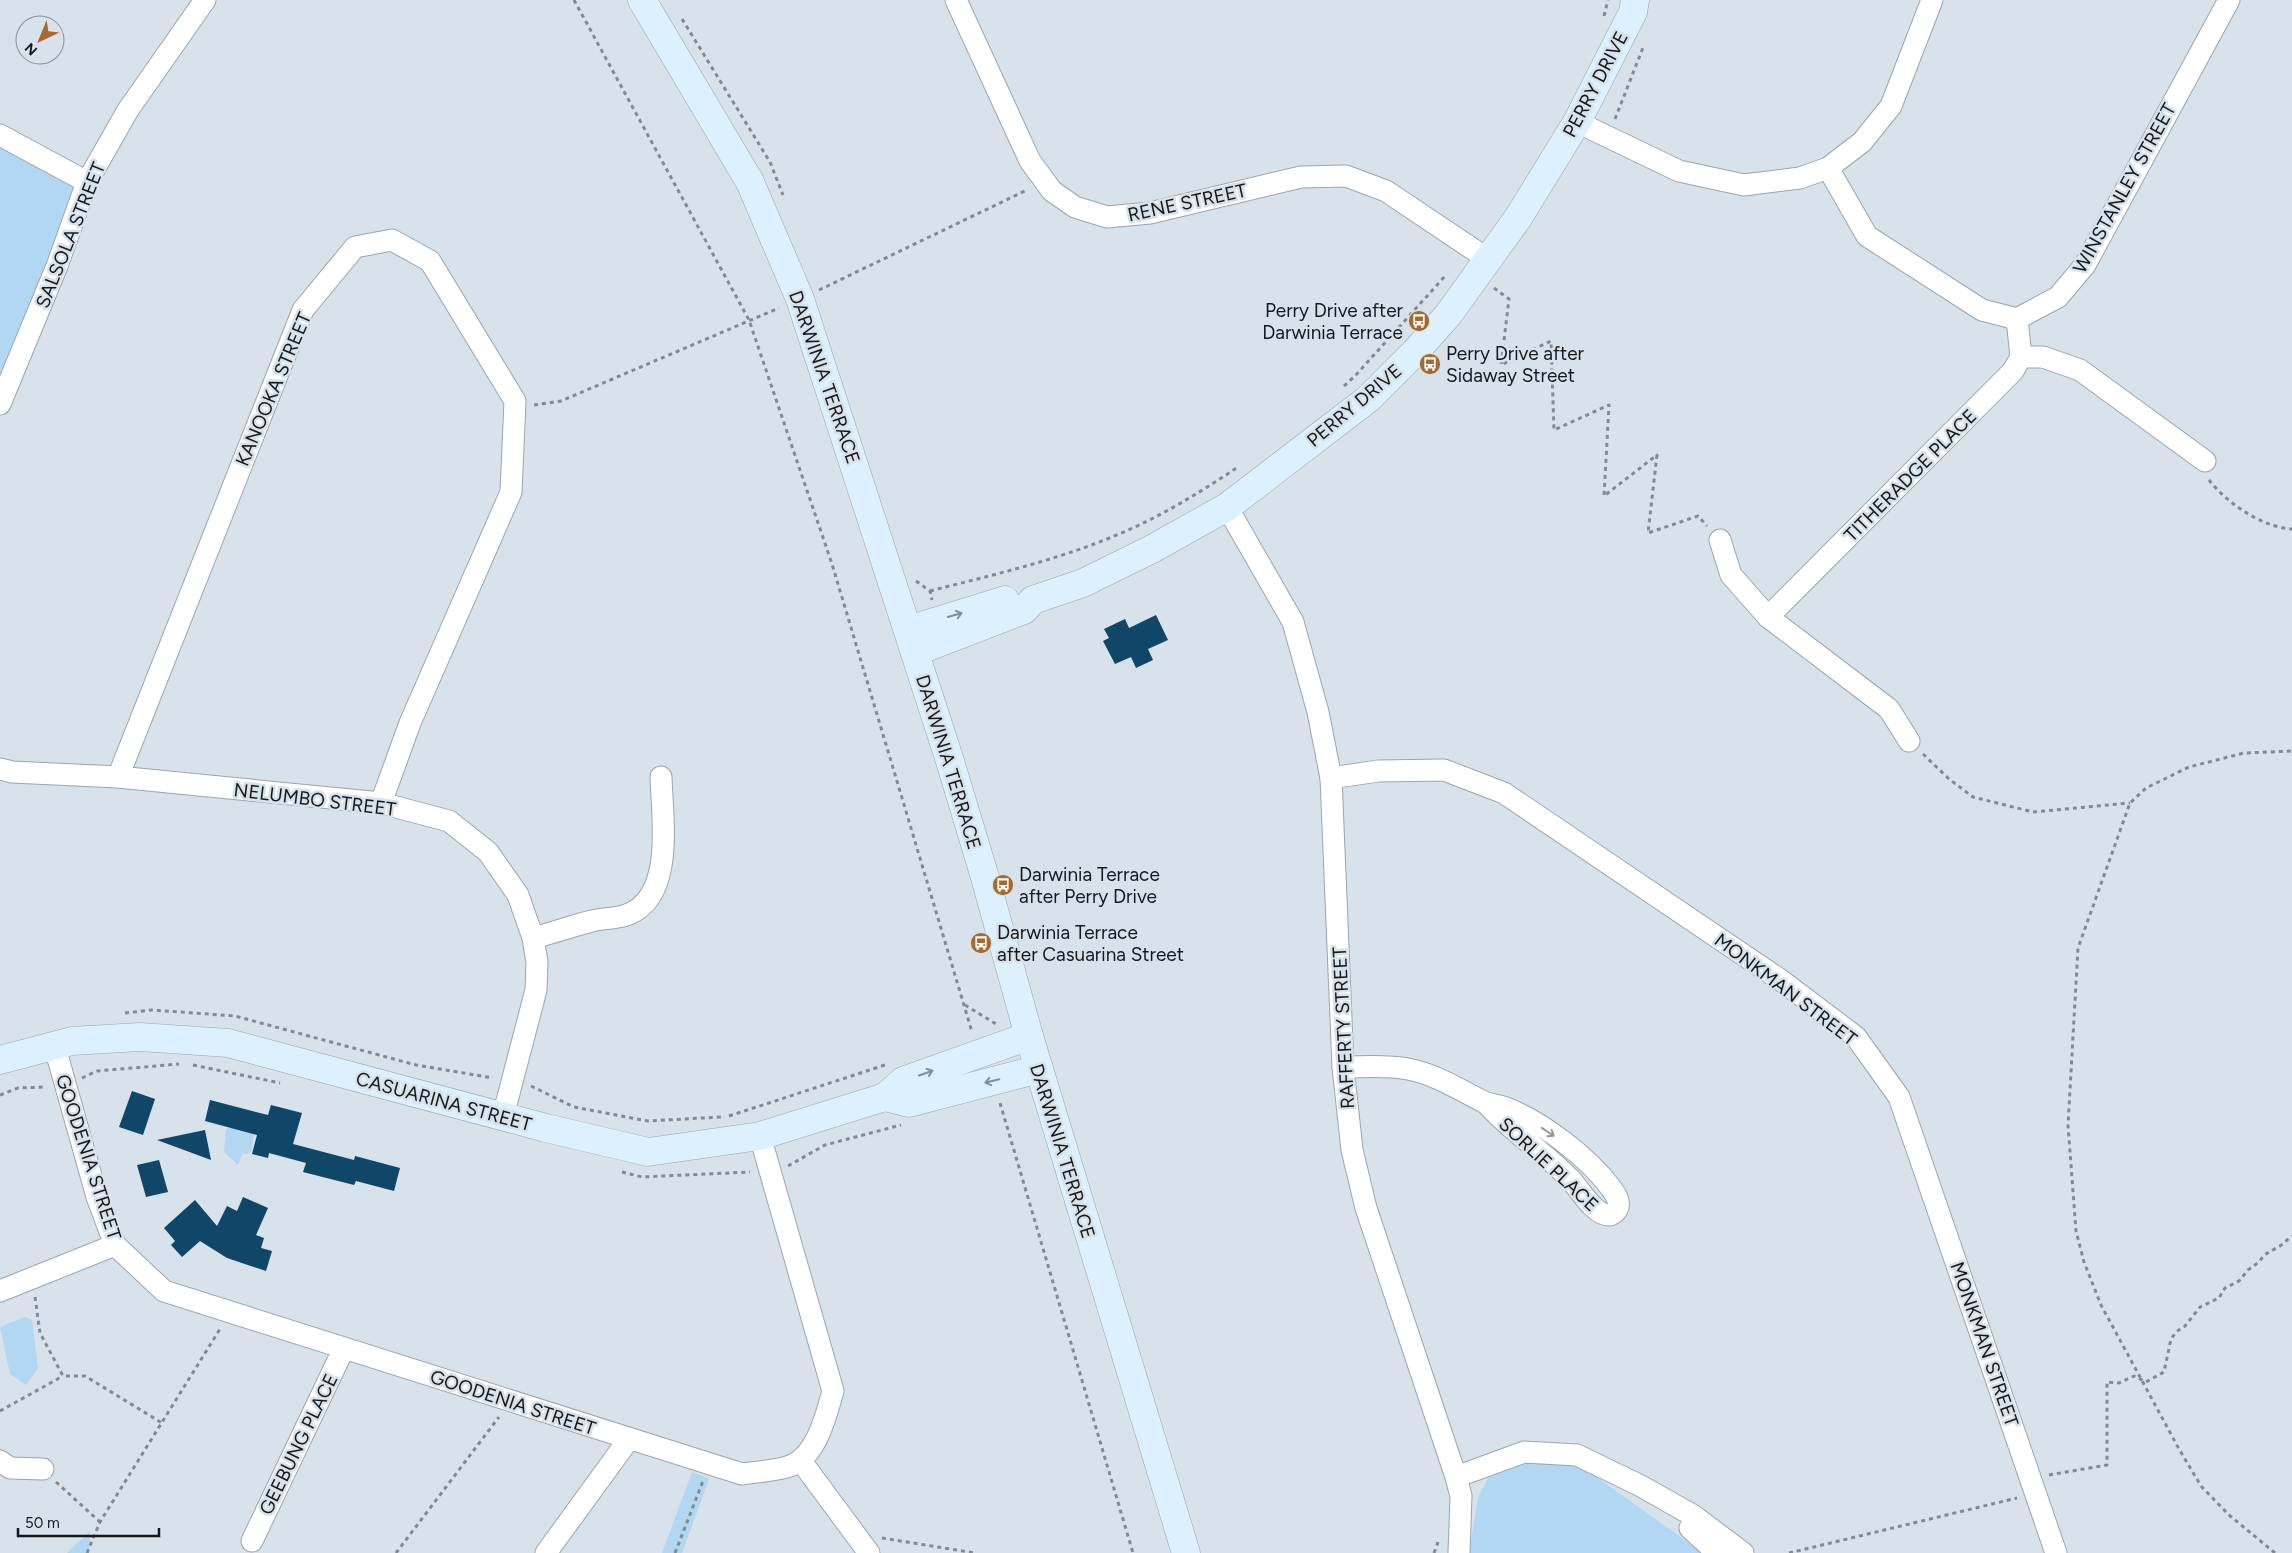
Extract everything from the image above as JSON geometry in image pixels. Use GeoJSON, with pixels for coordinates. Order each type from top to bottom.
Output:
{"type":"FeatureCollection","features":[{"type":"Feature","properties":{"kind":"street","name":"SALSOLA STREET"},"geometry":{"type":"LineString","coordinates":[[0,404],[57,266],[87,182],[128,110],[205,0]]}},
{"type":"Feature","properties":{"kind":"street","name":"DARWINIA TERRACE"},"geometry":{"type":"LineString","coordinates":[[642,0],[750,182],[800,299],[912,641],[984,874],[1029,1036],[1186,1553]]}},
{"type":"Feature","properties":{"kind":"street","name":"PERRY DRIVE"},"geometry":{"type":"LineString","coordinates":[[912,641],[1018,596],[1033,600],[1083,583],[1152,549],[1227,507],[1368,399],[1415,352],[1448,315],[1479,253],[1518,218],[1577,122],[1633,12],[1635,0]]}},
{"type":"Feature","properties":{"kind":"street"},"geometry":{"type":"LineString","coordinates":[[1577,122],[1679,171],[1744,185],[1800,178],[1828,168],[1862,142],[1891,106],[1932,0]]}},
{"type":"Feature","properties":{"kind":"street","name":"WINSTANLEY STREET"},"geometry":{"type":"LineString","coordinates":[[2017,319],[2058,298],[2085,265],[2228,0]]}},
{"type":"Feature","properties":{"kind":"street","name":"RENE STREET"},"geometry":{"type":"LineString","coordinates":[[961,2],[1030,161],[1052,191],[1075,207],[1106,217],[1150,213],[1301,177],[1346,176],[1386,191],[1479,253]]}},
{"type":"Feature","properties":{"kind":"street"},"geometry":{"type":"LineString","coordinates":[[0,135],[87,182]]}},
{"type":"Feature","properties":{"kind":"street"},"geometry":{"type":"LineString","coordinates":[[1828,168],[1867,236],[1982,310],[2017,319],[2021,357],[2043,357],[2080,370],[2206,461]]}},
{"type":"Feature","properties":{"kind":"street","name":"KANOOKA STREET"},"geometry":{"type":"LineString","coordinates":[[118,777],[303,310],[355,247],[392,240],[430,261],[515,401],[511,492],[410,723],[381,803]]}},
{"type":"Feature","properties":{"kind":"street","name":"TITHERADGE PLACE"},"geometry":{"type":"LineString","coordinates":[[1768,617],[2013,370],[2021,357]]}},
{"type":"Feature","properties":{"kind":"street","name":"RAFFERTY STREET"},"geometry":{"type":"LineString","coordinates":[[1227,507],[1292,622],[1318,712],[1331,778],[1343,1067],[1352,1150],[1366,1208],[1456,1477],[1461,1496],[1459,1553]]}},
{"type":"Feature","properties":{"kind":"street"},"geometry":{"type":"LineString","coordinates":[[1720,540],[1731,575],[1768,617],[1889,709],[1909,741]]}},
{"type":"Feature","properties":{"kind":"street","name":"NELUMBO STREET"},"geometry":{"type":"LineString","coordinates":[[0,769],[12,772],[118,777],[381,803],[449,821],[488,852],[518,895],[533,938],[537,962],[536,990],[514,1080],[503,1116]]}},
{"type":"Feature","properties":{"kind":"street","name":"MONKMAN STREET"},"geometry":{"type":"LineString","coordinates":[[1331,778],[1378,771],[1444,770],[1504,793],[1782,981],[1856,1037],[1899,1097],[2037,1493],[2056,1553]]}},
{"type":"Feature","properties":{"kind":"street"},"geometry":{"type":"LineString","coordinates":[[533,938],[592,921],[630,914],[649,898],[660,875],[664,837],[661,777]]}},
{"type":"Feature","properties":{"kind":"street","name":"CASUARINA STREET"},"geometry":{"type":"LineString","coordinates":[[0,1060],[54,1044],[140,1037],[228,1043],[503,1116],[648,1152],[760,1136],[885,1096],[903,1081],[1029,1036]]}},
{"type":"Feature","properties":{"kind":"street","name":"GOODENIA STREET"},"geometry":{"type":"LineString","coordinates":[[54,1044],[97,1197],[115,1245],[164,1291],[742,1474],[788,1467],[801,1461]]}},
{"type":"Feature","properties":{"kind":"street","name":"SORLIE PLACE"},"geometry":{"type":"LineString","coordinates":[[1343,1067],[1408,1069],[1448,1083],[1486,1103],[1506,1107],[1528,1119],[1571,1148],[1598,1172],[1619,1201],[1616,1210],[1610,1215],[1600,1212],[1570,1179],[1503,1122],[1486,1103]]}},
{"type":"Feature","properties":{"kind":"street"},"geometry":{"type":"LineString","coordinates":[[885,1096],[909,1102],[1039,1069]]}},
{"type":"Feature","properties":{"kind":"street"},"geometry":{"type":"LineString","coordinates":[[760,1136],[833,1391],[822,1430],[801,1461],[869,1553]]}},
{"type":"Feature","properties":{"kind":"street"},"geometry":{"type":"LineString","coordinates":[[2,1284],[32,1277],[115,1245]]}},
{"type":"Feature","properties":{"kind":"street","name":"GEEBUNG PLACE"},"geometry":{"type":"LineString","coordinates":[[252,1541],[344,1348]]}},
{"type":"Feature","properties":{"kind":"street"},"geometry":{"type":"LineString","coordinates":[[546,1553],[630,1439]]}},
{"type":"Feature","properties":{"kind":"street"},"geometry":{"type":"LineString","coordinates":[[1456,1477],[1524,1452],[1577,1455],[1641,1486],[1694,1516],[1743,1553]]}},
{"type":"Feature","properties":{"kind":"street"},"geometry":{"type":"LineString","coordinates":[[0,1462],[10,1468],[43,1469]]}},
{"type":"Feature","properties":{"kind":"street"},"geometry":{"type":"LineString","coordinates":[[1641,1486],[1717,1553]]}},
{"type":"Feature","properties":{"kind":"path"},"geometry":{"type":"LineString","coordinates":[[574,0],[749,320],[835,573],[974,1036],[972,1056]]}},
{"type":"Feature","properties":{"kind":"path"},"geometry":{"type":"LineString","coordinates":[[1603,18],[1608,0]]}},
{"type":"Feature","properties":{"kind":"path"},"geometry":{"type":"LineString","coordinates":[[1614,122],[1618,126]]}},
{"type":"Feature","properties":{"kind":"path"},"geometry":{"type":"LineString","coordinates":[[514,408],[561,401],[800,299],[1045,181]]}},
{"type":"Feature","properties":{"kind":"path"},"geometry":{"type":"LineString","coordinates":[[1341,388],[1356,376],[1439,283],[1479,253]]}},
{"type":"Feature","properties":{"kind":"path"},"geometry":{"type":"LineString","coordinates":[[1502,293],[1509,299],[1501,365],[1551,341],[1554,430],[1609,405],[1604,496],[1657,455],[1648,533],[1698,516],[1720,540]]}},
{"type":"Feature","properties":{"kind":"path"},"geometry":{"type":"LineString","coordinates":[[2206,461],[2203,470],[2219,493],[2262,521],[2292,529]]}},
{"type":"Feature","properties":{"kind":"path"},"geometry":{"type":"LineString","coordinates":[[930,591],[1062,556],[1126,531],[1197,495],[1244,463]]}},
{"type":"Feature","properties":{"kind":"path"},"geometry":{"type":"LineString","coordinates":[[1909,741],[1949,778],[1973,796],[2033,812],[2130,803]]}},
{"type":"Feature","properties":{"kind":"path"},"geometry":{"type":"LineString","coordinates":[[2276,1553],[2228,1515],[2201,1486],[2140,1379],[2101,1305],[2084,1262],[2076,1231],[2068,1125],[2078,948],[2130,803],[2146,788],[2189,767],[2244,752],[2292,751]]}},
{"type":"Feature","properties":{"kind":"path"},"geometry":{"type":"LineString","coordinates":[[116,1014],[152,1010],[235,1016],[416,1065],[514,1080],[533,1086],[574,1107],[648,1121],[728,1116],[889,1064]]}},
{"type":"Feature","properties":{"kind":"path"},"geometry":{"type":"LineString","coordinates":[[980,1084],[999,1100],[1133,1553]]}},
{"type":"Feature","properties":{"kind":"path"},"geometry":{"type":"LineString","coordinates":[[1789,1553],[2037,1493],[2044,1476],[2106,1464],[2107,1382],[2119,1384],[2134,1376],[2146,1382],[2164,1372],[2171,1339],[2188,1323],[2196,1311],[2219,1298],[2225,1288],[2239,1281],[2264,1255],[2280,1246],[2292,1236]]}},
{"type":"Feature","properties":{"kind":"path"},"geometry":{"type":"LineString","coordinates":[[32,1277],[40,1333],[63,1376]]}},
{"type":"Feature","properties":{"kind":"path"},"geometry":{"type":"LineString","coordinates":[[88,1553],[100,1522],[230,1312]]}},
{"type":"Feature","properties":{"kind":"path"},"geometry":{"type":"LineString","coordinates":[[0,1411],[63,1376],[85,1376],[162,1423]]}},
{"type":"Feature","properties":{"kind":"path"},"geometry":{"type":"LineString","coordinates":[[396,1553],[511,1401]]}},
{"type":"Feature","properties":{"kind":"path"},"geometry":{"type":"LineString","coordinates":[[675,1553],[710,1464]]}},
{"type":"Feature","properties":{"kind":"path"},"geometry":{"type":"LineString","coordinates":[[43,1469],[100,1522]]}},
{"type":"Feature","properties":{"kind":"path"},"geometry":{"type":"LineString","coordinates":[[856,1534],[975,1553]]}},
{"type":"Feature","properties":{"kind":"shaded area"},"geometry":{"type":"Polygon","coordinates":[[[0,145],[67,180],[74,187],[74,197],[0,376],[0,145]]]}},
{"type":"Feature","properties":{"kind":"shaded area"},"geometry":{"type":"Polygon","coordinates":[[[232,1123],[254,1133],[251,1152],[248,1154],[243,1153],[238,1165],[224,1152],[226,1130],[232,1123]]]}},
{"type":"Feature","properties":{"kind":"shaded area"},"geometry":{"type":"Polygon","coordinates":[[[25,1317],[32,1320],[38,1368],[26,1385],[10,1374],[0,1327],[25,1317]]]}},
{"type":"Feature","properties":{"kind":"shaded area"},"geometry":{"type":"Polygon","coordinates":[[[1539,1461],[1584,1468],[1703,1553],[1469,1553],[1478,1498],[1491,1472],[1539,1461]]]}},
{"type":"Feature","properties":{"kind":"shaded area"},"geometry":{"type":"Polygon","coordinates":[[[692,1472],[709,1479],[682,1553],[662,1553],[692,1472]]]}},
{"type":"Feature","properties":{"kind":"shaded area"},"geometry":{"type":"Polygon","coordinates":[[[90,1531],[89,1553],[67,1553],[90,1531]]]}},
{"type":"Feature","properties":{"kind":"building"},"geometry":{"type":"Polygon","coordinates":[[[1156,615],[1168,640],[1148,649],[1153,660],[1136,668],[1131,657],[1115,664],[1103,641],[1109,638],[1104,629],[1125,619],[1129,628],[1156,615]]]}},
{"type":"Feature","properties":{"kind":"building"},"geometry":{"type":"Polygon","coordinates":[[[132,1091],[155,1099],[143,1135],[119,1127],[132,1091]]]}},
{"type":"Feature","properties":{"kind":"building"},"geometry":{"type":"Polygon","coordinates":[[[210,1100],[268,1115],[271,1105],[302,1113],[293,1144],[354,1160],[355,1156],[400,1168],[394,1191],[356,1181],[354,1185],[303,1172],[306,1163],[269,1153],[268,1158],[252,1154],[257,1135],[205,1121],[210,1100]]]}},
{"type":"Feature","properties":{"kind":"building"},"geometry":{"type":"Polygon","coordinates":[[[205,1130],[211,1160],[157,1140],[205,1130]]]}},
{"type":"Feature","properties":{"kind":"building"},"geometry":{"type":"Polygon","coordinates":[[[159,1160],[168,1192],[146,1197],[137,1165],[159,1160]]]}},
{"type":"Feature","properties":{"kind":"building"},"geometry":{"type":"Polygon","coordinates":[[[243,1197],[268,1208],[256,1235],[264,1238],[261,1248],[272,1251],[266,1271],[227,1258],[200,1241],[182,1257],[171,1245],[175,1241],[164,1228],[195,1200],[217,1226],[227,1206],[237,1211],[243,1197]]]}},
{"type":"Feature","properties":{"kind":"place","name":"Perry Drive after Darwinia Terrace"},"geometry":{"type":"Point","coordinates":[1419,321]}},
{"type":"Feature","properties":{"kind":"place","name":"Perry Drive after Sidaway Street"},"geometry":{"type":"Point","coordinates":[1430,364]}},
{"type":"Feature","properties":{"kind":"place","name":"Darwinia Terrace after Perry Drive"},"geometry":{"type":"Point","coordinates":[1003,885]}},
{"type":"Feature","properties":{"kind":"place","name":"Darwinia Terrace after Casuarina Street"},"geometry":{"type":"Point","coordinates":[981,943]}}]}
